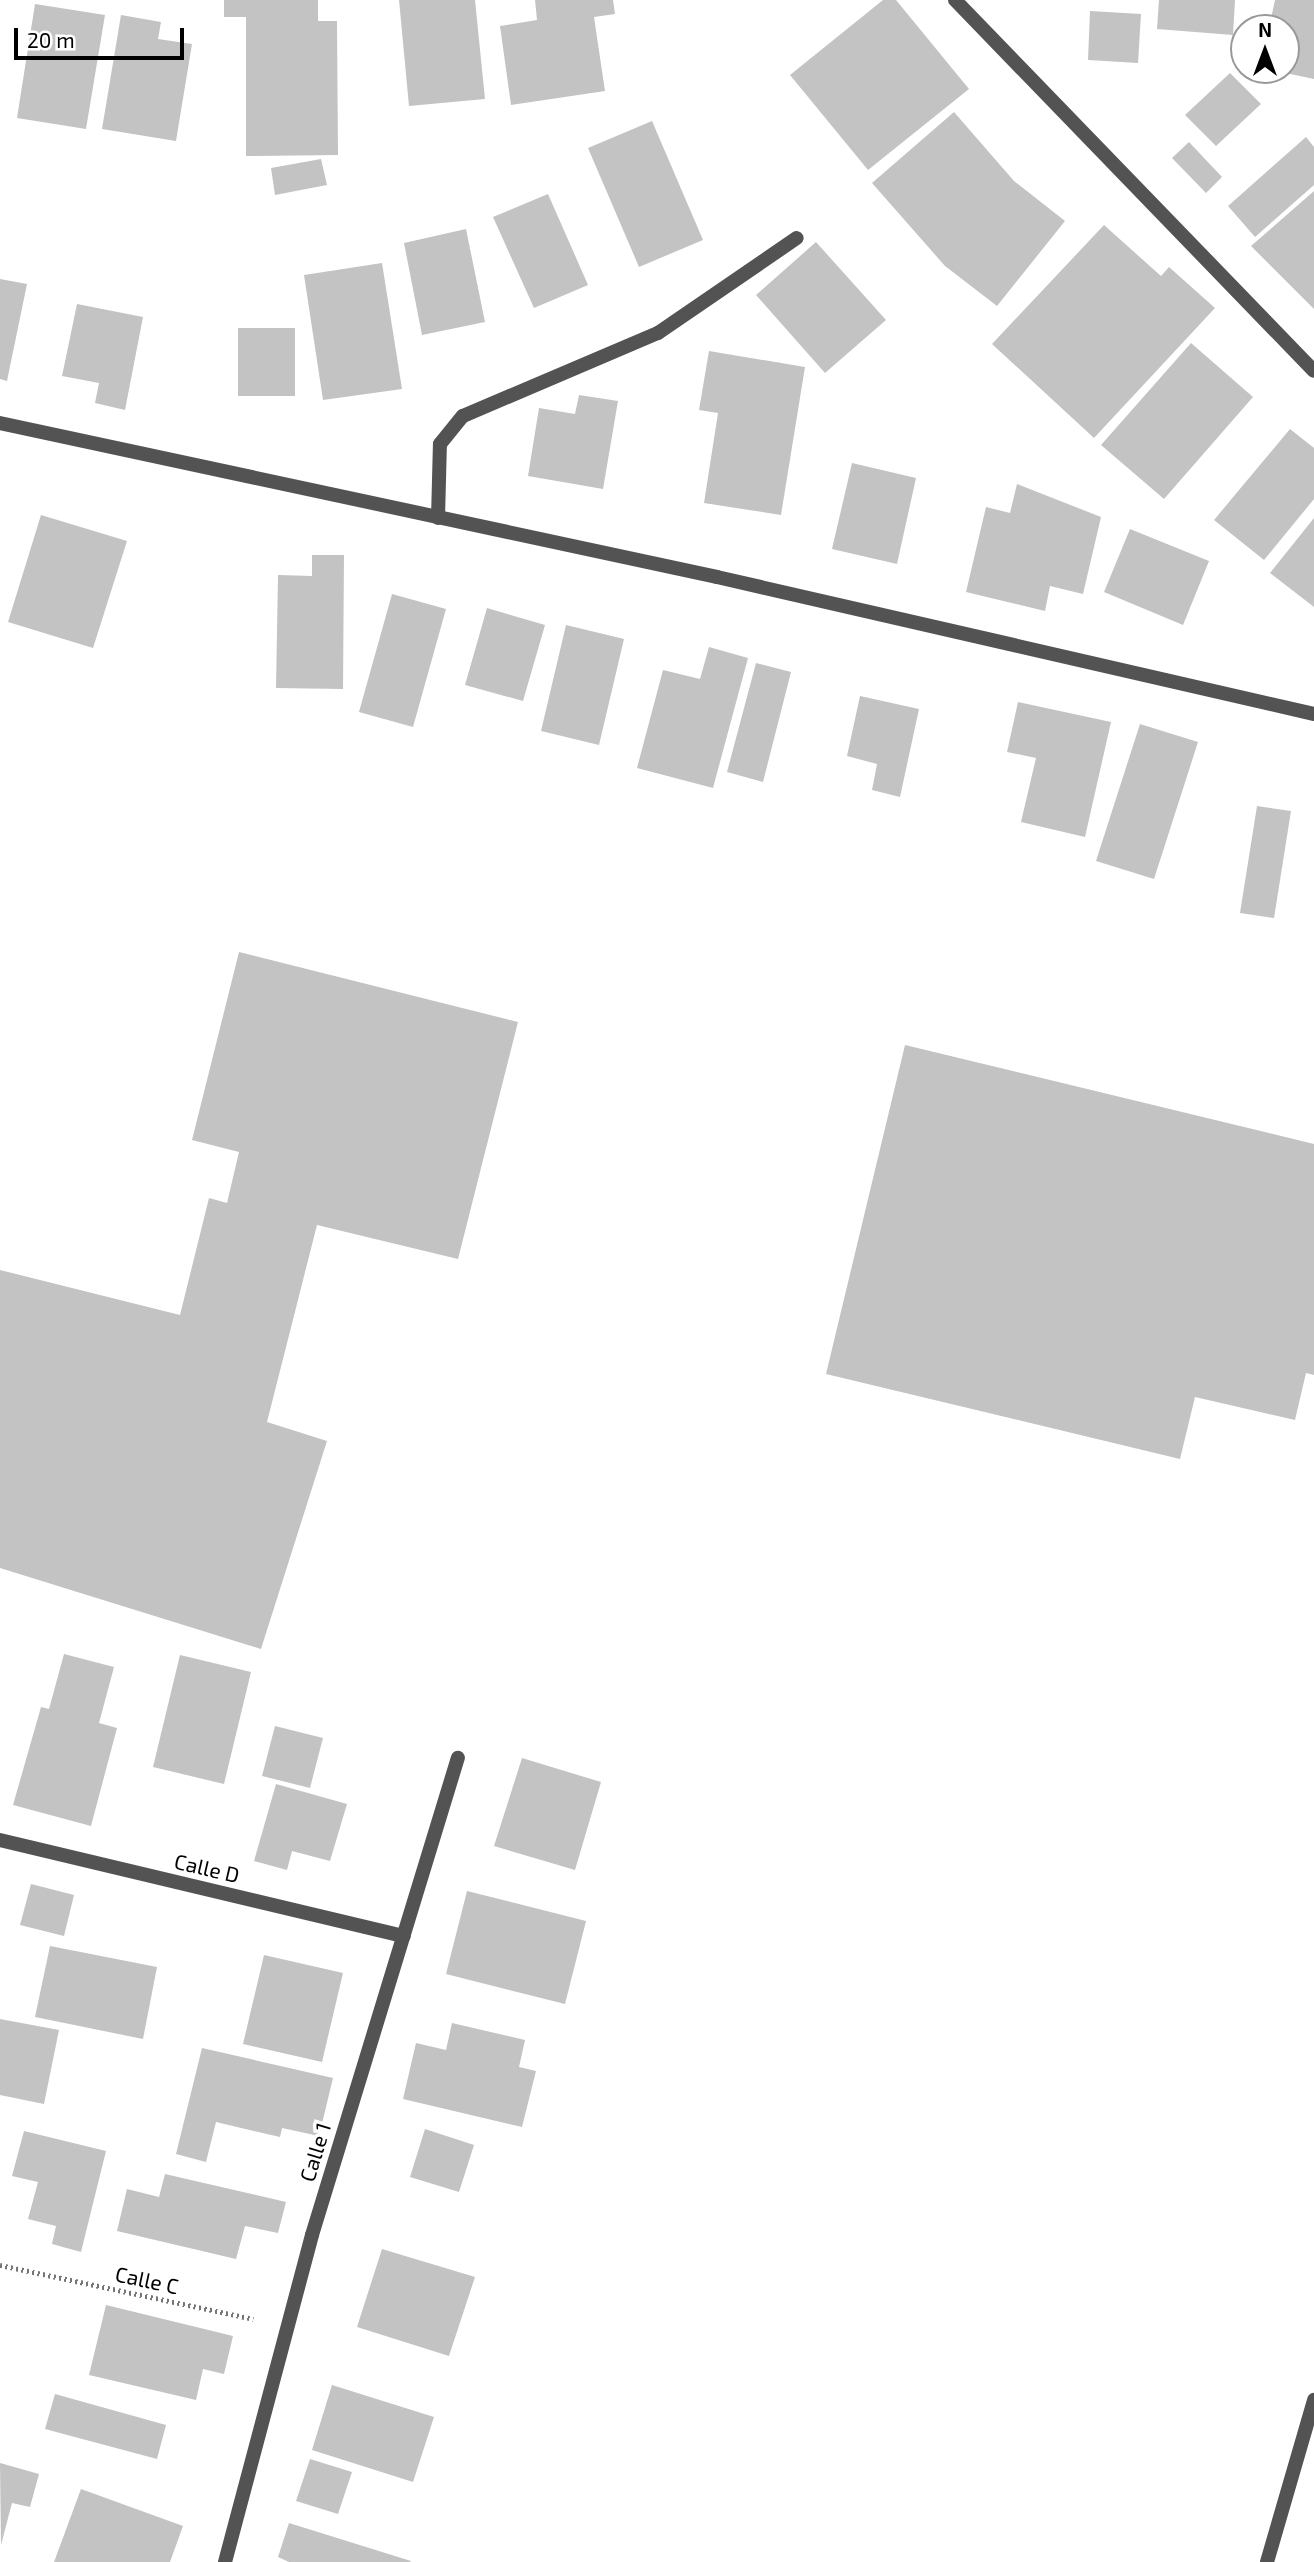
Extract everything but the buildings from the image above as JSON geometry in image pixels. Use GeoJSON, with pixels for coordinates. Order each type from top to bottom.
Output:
{"type":"FeatureCollection","features":[{"type":"Feature","properties":{"kind":"street"},"geometry":{"type":"LineString","coordinates":[[955,0],[1314,371]]}},
{"type":"Feature","properties":{"kind":"street"},"geometry":{"type":"LineString","coordinates":[[438,518],[440,444],[463,416],[658,333],[797,238]]}},
{"type":"Feature","properties":{"kind":"street"},"geometry":{"type":"LineString","coordinates":[[0,423],[1314,713]]}},
{"type":"Feature","properties":{"kind":"street","name":"Calle 1"},"geometry":{"type":"LineString","coordinates":[[225,2562],[287,2326],[458,1758]]}},
{"type":"Feature","properties":{"kind":"street","name":"Calle D"},"geometry":{"type":"LineString","coordinates":[[0,1840],[404,1937]]}},
{"type":"Feature","properties":{"kind":"street"},"geometry":{"type":"LineString","coordinates":[[1267,2562],[1314,2400]]}},
{"type":"Feature","properties":{"kind":"path","name":"Calle C"},"geometry":{"type":"LineString","coordinates":[[0,2266],[287,2326]]}}]}
